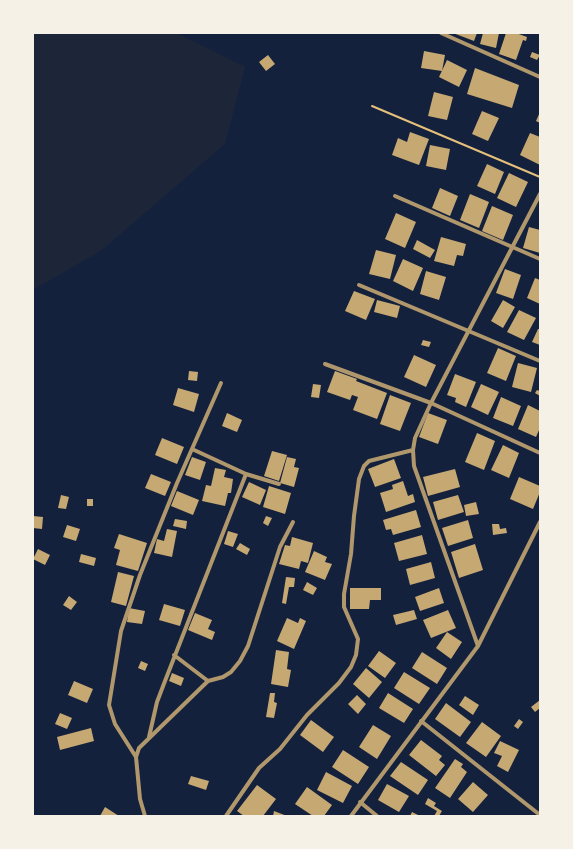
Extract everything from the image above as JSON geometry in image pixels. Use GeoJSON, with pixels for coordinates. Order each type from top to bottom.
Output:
{"type":"FeatureCollection","features":[{"type":"Feature","properties":{"kind":"street"},"geometry":{"type":"LineString","coordinates":[[441,33],[540,77]]}},
{"type":"Feature","properties":{"kind":"street"},"geometry":{"type":"LineString","coordinates":[[478,646],[414,466],[413,450],[415,438],[431,403],[540,194]]}},
{"type":"Feature","properties":{"kind":"street"},"geometry":{"type":"LineString","coordinates":[[395,196],[540,259]]}},
{"type":"Feature","properties":{"kind":"street"},"geometry":{"type":"LineString","coordinates":[[359,285],[540,361]]}},
{"type":"Feature","properties":{"kind":"street"},"geometry":{"type":"LineString","coordinates":[[325,364],[431,403],[540,453]]}},
{"type":"Feature","properties":{"kind":"street"},"geometry":{"type":"LineString","coordinates":[[136,758],[115,724],[109,705],[121,630],[140,575],[177,483],[221,383]]}},
{"type":"Feature","properties":{"kind":"street"},"geometry":{"type":"LineString","coordinates":[[192,449],[246,474],[279,484]]}},
{"type":"Feature","properties":{"kind":"street"},"geometry":{"type":"LineString","coordinates":[[226,816],[259,768],[280,749],[307,715],[339,683],[351,666],[356,655],[358,639],[344,607],[344,594],[352,554],[354,516],[359,479],[364,466],[368,461],[413,450]]}},
{"type":"Feature","properties":{"kind":"street"},"geometry":{"type":"LineString","coordinates":[[149,738],[157,702],[174,655],[246,474]]}},
{"type":"Feature","properties":{"kind":"street"},"geometry":{"type":"LineString","coordinates":[[145,816],[140,799],[136,758],[139,748],[208,681],[222,677],[231,672],[240,661],[248,646],[280,547],[292,522]]}},
{"type":"Feature","properties":{"kind":"street"},"geometry":{"type":"LineString","coordinates":[[351,816],[478,646],[540,522]]}},
{"type":"Feature","properties":{"kind":"street"},"geometry":{"type":"LineString","coordinates":[[174,655],[208,681]]}},
{"type":"Feature","properties":{"kind":"street"},"geometry":{"type":"LineString","coordinates":[[421,721],[540,816]]}},
{"type":"Feature","properties":{"kind":"street"},"geometry":{"type":"LineString","coordinates":[[360,802],[377,816]]}},
{"type":"Feature","properties":{"kind":"path"},"geometry":{"type":"LineString","coordinates":[[372,106],[540,177]]}},
{"type":"Feature","properties":{"kind":"shaded area"},"geometry":{"type":"Polygon","coordinates":[[[33,33],[177,33],[245,67],[225,144],[102,250],[33,290],[33,33]]]}},
{"type":"Feature","properties":{"kind":"building"},"geometry":{"type":"Polygon","coordinates":[[[453,33],[477,33],[474,41],[453,33]]]}},
{"type":"Feature","properties":{"kind":"building"},"geometry":{"type":"Polygon","coordinates":[[[483,33],[499,33],[496,48],[480,44],[483,33]]]}},
{"type":"Feature","properties":{"kind":"building"},"geometry":{"type":"Polygon","coordinates":[[[506,33],[516,33],[527,37],[526,41],[523,40],[516,60],[499,54],[506,33]]]}},
{"type":"Feature","properties":{"kind":"building"},"geometry":{"type":"Polygon","coordinates":[[[424,51],[445,55],[442,71],[421,68],[424,51]]]}},
{"type":"Feature","properties":{"kind":"building"},"geometry":{"type":"Polygon","coordinates":[[[532,52],[540,55],[537,60],[530,57],[532,52]]]}},
{"type":"Feature","properties":{"kind":"building"},"geometry":{"type":"Polygon","coordinates":[[[268,55],[275,64],[266,71],[259,62],[268,55]]]}},
{"type":"Feature","properties":{"kind":"building"},"geometry":{"type":"Polygon","coordinates":[[[447,60],[467,70],[459,87],[439,77],[447,60]]]}},
{"type":"Feature","properties":{"kind":"building"},"geometry":{"type":"Polygon","coordinates":[[[475,68],[519,85],[512,108],[467,94],[475,68]]]}},
{"type":"Feature","properties":{"kind":"building"},"geometry":{"type":"Polygon","coordinates":[[[434,92],[453,97],[447,120],[428,116],[434,92]]]}},
{"type":"Feature","properties":{"kind":"building"},"geometry":{"type":"Polygon","coordinates":[[[482,111],[499,118],[488,141],[472,134],[482,111]]]}},
{"type":"Feature","properties":{"kind":"building"},"geometry":{"type":"Polygon","coordinates":[[[540,112],[540,123],[536,121],[540,112]]]}},
{"type":"Feature","properties":{"kind":"building"},"geometry":{"type":"Polygon","coordinates":[[[410,132],[429,139],[419,165],[392,155],[398,138],[407,142],[410,132]]]}},
{"type":"Feature","properties":{"kind":"building"},"geometry":{"type":"Polygon","coordinates":[[[530,133],[540,137],[540,165],[520,155],[530,133]]]}},
{"type":"Feature","properties":{"kind":"building"},"geometry":{"type":"Polygon","coordinates":[[[430,145],[450,149],[446,170],[426,166],[430,145]]]}},
{"type":"Feature","properties":{"kind":"building"},"geometry":{"type":"Polygon","coordinates":[[[487,164],[504,172],[495,194],[477,186],[487,164]]]}},
{"type":"Feature","properties":{"kind":"building"},"geometry":{"type":"Polygon","coordinates":[[[509,173],[528,182],[516,207],[497,198],[509,173]]]}},
{"type":"Feature","properties":{"kind":"building"},"geometry":{"type":"Polygon","coordinates":[[[440,188],[458,196],[450,216],[432,208],[440,188]]]}},
{"type":"Feature","properties":{"kind":"building"},"geometry":{"type":"Polygon","coordinates":[[[470,194],[489,202],[479,228],[460,220],[470,194]]]}},
{"type":"Feature","properties":{"kind":"building"},"geometry":{"type":"Polygon","coordinates":[[[492,206],[513,215],[503,240],[482,231],[492,206]]]}},
{"type":"Feature","properties":{"kind":"building"},"geometry":{"type":"Polygon","coordinates":[[[396,213],[416,222],[405,248],[385,239],[396,213]]]}},
{"type":"Feature","properties":{"kind":"building"},"geometry":{"type":"Polygon","coordinates":[[[529,227],[540,230],[540,253],[523,248],[529,227]]]}},
{"type":"Feature","properties":{"kind":"building"},"geometry":{"type":"Polygon","coordinates":[[[441,237],[466,244],[463,256],[457,255],[454,266],[434,261],[441,237]]]}},
{"type":"Feature","properties":{"kind":"building"},"geometry":{"type":"Polygon","coordinates":[[[417,240],[435,250],[430,258],[413,249],[417,240]]]}},
{"type":"Feature","properties":{"kind":"building"},"geometry":{"type":"Polygon","coordinates":[[[376,250],[396,255],[390,279],[369,274],[376,250]]]}},
{"type":"Feature","properties":{"kind":"building"},"geometry":{"type":"Polygon","coordinates":[[[403,259],[423,268],[413,291],[393,281],[403,259]]]}},
{"type":"Feature","properties":{"kind":"building"},"geometry":{"type":"Polygon","coordinates":[[[505,269],[521,275],[513,299],[496,293],[505,269]]]}},
{"type":"Feature","properties":{"kind":"building"},"geometry":{"type":"Polygon","coordinates":[[[426,271],[446,277],[439,300],[420,294],[426,271]]]}},
{"type":"Feature","properties":{"kind":"building"},"geometry":{"type":"Polygon","coordinates":[[[535,278],[540,280],[540,304],[527,298],[535,278]]]}},
{"type":"Feature","properties":{"kind":"building"},"geometry":{"type":"Polygon","coordinates":[[[354,291],[375,299],[366,320],[345,311],[354,291]]]}},
{"type":"Feature","properties":{"kind":"building"},"geometry":{"type":"Polygon","coordinates":[[[377,300],[400,306],[397,318],[374,312],[377,300]]]}},
{"type":"Feature","properties":{"kind":"building"},"geometry":{"type":"Polygon","coordinates":[[[503,300],[515,307],[503,328],[491,321],[503,300]]]}},
{"type":"Feature","properties":{"kind":"building"},"geometry":{"type":"Polygon","coordinates":[[[519,310],[536,318],[524,340],[507,332],[519,310]]]}},
{"type":"Feature","properties":{"kind":"building"},"geometry":{"type":"Polygon","coordinates":[[[538,329],[540,329],[540,345],[532,342],[538,329]]]}},
{"type":"Feature","properties":{"kind":"building"},"geometry":{"type":"Polygon","coordinates":[[[423,340],[431,342],[429,347],[421,345],[423,340]]]}},
{"type":"Feature","properties":{"kind":"building"},"geometry":{"type":"Polygon","coordinates":[[[498,348],[516,356],[506,381],[487,373],[498,348]]]}},
{"type":"Feature","properties":{"kind":"building"},"geometry":{"type":"Polygon","coordinates":[[[414,355],[436,365],[426,387],[404,377],[414,355]]]}},
{"type":"Feature","properties":{"kind":"building"},"geometry":{"type":"Polygon","coordinates":[[[518,363],[537,368],[531,392],[512,387],[518,363]]]}},
{"type":"Feature","properties":{"kind":"building"},"geometry":{"type":"Polygon","coordinates":[[[189,371],[198,372],[197,381],[188,380],[189,371]]]}},
{"type":"Feature","properties":{"kind":"building"},"geometry":{"type":"Polygon","coordinates":[[[335,371],[357,379],[356,381],[387,393],[377,419],[353,410],[358,397],[352,395],[350,400],[327,392],[335,371]]]}},
{"type":"Feature","properties":{"kind":"building"},"geometry":{"type":"Polygon","coordinates":[[[455,374],[476,382],[466,407],[455,402],[456,398],[447,395],[455,374]]]}},
{"type":"Feature","properties":{"kind":"building"},"geometry":{"type":"Polygon","coordinates":[[[313,384],[321,385],[319,398],[311,397],[313,384]]]}},
{"type":"Feature","properties":{"kind":"building"},"geometry":{"type":"Polygon","coordinates":[[[481,384],[499,392],[488,415],[471,407],[481,384]]]}},
{"type":"Feature","properties":{"kind":"building"},"geometry":{"type":"Polygon","coordinates":[[[178,388],[199,394],[194,412],[173,405],[178,388]]]}},
{"type":"Feature","properties":{"kind":"building"},"geometry":{"type":"Polygon","coordinates":[[[537,390],[540,391],[540,396],[535,393],[537,390]]]}},
{"type":"Feature","properties":{"kind":"building"},"geometry":{"type":"Polygon","coordinates":[[[390,395],[411,403],[400,431],[380,424],[390,395]]]}},
{"type":"Feature","properties":{"kind":"building"},"geometry":{"type":"Polygon","coordinates":[[[501,397],[521,406],[513,426],[493,418],[501,397]]]}},
{"type":"Feature","properties":{"kind":"building"},"geometry":{"type":"Polygon","coordinates":[[[528,405],[540,411],[540,428],[536,437],[518,429],[528,405]]]}},
{"type":"Feature","properties":{"kind":"building"},"geometry":{"type":"Polygon","coordinates":[[[227,413],[242,420],[237,432],[222,426],[227,413]]]}},
{"type":"Feature","properties":{"kind":"building"},"geometry":{"type":"Polygon","coordinates":[[[428,413],[447,420],[438,444],[419,437],[428,413]]]}},
{"type":"Feature","properties":{"kind":"building"},"geometry":{"type":"Polygon","coordinates":[[[477,433],[495,441],[484,470],[465,462],[477,433]]]}},
{"type":"Feature","properties":{"kind":"building"},"geometry":{"type":"Polygon","coordinates":[[[162,438],[184,447],[177,464],[155,455],[162,438]]]}},
{"type":"Feature","properties":{"kind":"building"},"geometry":{"type":"Polygon","coordinates":[[[503,445],[519,453],[509,478],[491,470],[503,445]]]}},
{"type":"Feature","properties":{"kind":"building"},"geometry":{"type":"Polygon","coordinates":[[[272,451],[287,455],[279,481],[264,476],[272,451]]]}},
{"type":"Feature","properties":{"kind":"building"},"geometry":{"type":"Polygon","coordinates":[[[192,457],[206,462],[200,480],[185,475],[192,457]]]}},
{"type":"Feature","properties":{"kind":"building"},"geometry":{"type":"Polygon","coordinates":[[[287,457],[296,459],[294,467],[299,468],[294,487],[280,483],[287,457]]]}},
{"type":"Feature","properties":{"kind":"building"},"geometry":{"type":"Polygon","coordinates":[[[394,459],[401,478],[375,487],[368,469],[394,459]]]}},
{"type":"Feature","properties":{"kind":"building"},"geometry":{"type":"Polygon","coordinates":[[[215,468],[226,470],[224,477],[233,479],[231,493],[228,493],[225,506],[202,501],[206,485],[211,486],[215,468]]]}},
{"type":"Feature","properties":{"kind":"building"},"geometry":{"type":"Polygon","coordinates":[[[455,469],[460,487],[428,496],[423,477],[455,469]]]}},
{"type":"Feature","properties":{"kind":"building"},"geometry":{"type":"Polygon","coordinates":[[[151,474],[171,482],[165,496],[145,488],[151,474]]]}},
{"type":"Feature","properties":{"kind":"building"},"geometry":{"type":"Polygon","coordinates":[[[519,477],[540,486],[540,492],[533,509],[510,499],[519,477]]]}},
{"type":"Feature","properties":{"kind":"building"},"geometry":{"type":"Polygon","coordinates":[[[403,481],[408,496],[413,494],[415,502],[386,512],[380,493],[393,489],[392,485],[403,481]]]}},
{"type":"Feature","properties":{"kind":"building"},"geometry":{"type":"Polygon","coordinates":[[[249,482],[266,490],[260,505],[242,497],[249,482]]]}},
{"type":"Feature","properties":{"kind":"building"},"geometry":{"type":"Polygon","coordinates":[[[269,486],[291,493],[285,514],[263,507],[269,486]]]}},
{"type":"Feature","properties":{"kind":"building"},"geometry":{"type":"Polygon","coordinates":[[[177,491],[199,500],[193,515],[171,506],[177,491]]]}},
{"type":"Feature","properties":{"kind":"building"},"geometry":{"type":"Polygon","coordinates":[[[61,495],[69,497],[66,509],[58,508],[61,495]]]}},
{"type":"Feature","properties":{"kind":"building"},"geometry":{"type":"Polygon","coordinates":[[[458,495],[464,512],[438,520],[433,502],[458,495]]]}},
{"type":"Feature","properties":{"kind":"building"},"geometry":{"type":"Polygon","coordinates":[[[87,499],[93,499],[93,506],[87,506],[87,499]]]}},
{"type":"Feature","properties":{"kind":"building"},"geometry":{"type":"Polygon","coordinates":[[[476,502],[479,514],[466,516],[464,505],[476,502]]]}},
{"type":"Feature","properties":{"kind":"building"},"geometry":{"type":"Polygon","coordinates":[[[416,510],[421,527],[393,535],[391,529],[386,530],[383,520],[416,510]]]}},
{"type":"Feature","properties":{"kind":"building"},"geometry":{"type":"Polygon","coordinates":[[[33,516],[43,517],[42,529],[33,528],[33,516]]]}},
{"type":"Feature","properties":{"kind":"building"},"geometry":{"type":"Polygon","coordinates":[[[266,516],[272,518],[268,526],[263,523],[266,516]]]}},
{"type":"Feature","properties":{"kind":"building"},"geometry":{"type":"Polygon","coordinates":[[[175,519],[187,521],[186,529],[173,526],[175,519]]]}},
{"type":"Feature","properties":{"kind":"building"},"geometry":{"type":"Polygon","coordinates":[[[468,520],[473,538],[448,546],[442,528],[468,520]]]}},
{"type":"Feature","properties":{"kind":"building"},"geometry":{"type":"Polygon","coordinates":[[[492,524],[499,524],[500,529],[506,528],[507,533],[493,535],[492,524]]]}},
{"type":"Feature","properties":{"kind":"building"},"geometry":{"type":"Polygon","coordinates":[[[67,525],[80,529],[76,541],[63,537],[67,525]]]}},
{"type":"Feature","properties":{"kind":"building"},"geometry":{"type":"Polygon","coordinates":[[[167,529],[177,531],[172,557],[154,553],[157,539],[164,541],[167,529]]]}},
{"type":"Feature","properties":{"kind":"building"},"geometry":{"type":"Polygon","coordinates":[[[228,531],[238,534],[233,547],[224,544],[228,531]]]}},
{"type":"Feature","properties":{"kind":"building"},"geometry":{"type":"Polygon","coordinates":[[[119,534],[147,543],[138,571],[116,565],[120,550],[114,548],[119,534]]]}},
{"type":"Feature","properties":{"kind":"building"},"geometry":{"type":"Polygon","coordinates":[[[422,535],[427,554],[399,561],[394,543],[422,535]]]}},
{"type":"Feature","properties":{"kind":"building"},"geometry":{"type":"Polygon","coordinates":[[[292,537],[313,543],[308,563],[301,561],[299,569],[279,564],[285,545],[290,546],[292,537]]]}},
{"type":"Feature","properties":{"kind":"building"},"geometry":{"type":"Polygon","coordinates":[[[240,543],[250,549],[247,555],[236,549],[240,543]]]}},
{"type":"Feature","properties":{"kind":"building"},"geometry":{"type":"Polygon","coordinates":[[[475,544],[483,570],[459,578],[451,552],[475,544]]]}},
{"type":"Feature","properties":{"kind":"building"},"geometry":{"type":"Polygon","coordinates":[[[38,549],[50,555],[45,565],[33,559],[38,549]]]}},
{"type":"Feature","properties":{"kind":"building"},"geometry":{"type":"Polygon","coordinates":[[[314,551],[327,557],[325,562],[332,564],[325,580],[305,572],[314,551]]]}},
{"type":"Feature","properties":{"kind":"building"},"geometry":{"type":"Polygon","coordinates":[[[81,554],[96,558],[94,566],[79,562],[81,554]]]}},
{"type":"Feature","properties":{"kind":"building"},"geometry":{"type":"Polygon","coordinates":[[[431,562],[435,578],[410,585],[406,569],[431,562]]]}},
{"type":"Feature","properties":{"kind":"building"},"geometry":{"type":"Polygon","coordinates":[[[118,572],[134,576],[126,606],[111,602],[118,572]]]}},
{"type":"Feature","properties":{"kind":"building"},"geometry":{"type":"Polygon","coordinates":[[[286,577],[295,578],[294,587],[289,587],[286,604],[282,603],[286,577]]]}},
{"type":"Feature","properties":{"kind":"building"},"geometry":{"type":"Polygon","coordinates":[[[307,582],[317,588],[313,595],[303,590],[307,582]]]}},
{"type":"Feature","properties":{"kind":"building"},"geometry":{"type":"Polygon","coordinates":[[[350,588],[381,588],[381,600],[370,600],[369,609],[350,609],[350,588]]]}},
{"type":"Feature","properties":{"kind":"building"},"geometry":{"type":"Polygon","coordinates":[[[439,588],[444,603],[420,611],[415,597],[439,588]]]}},
{"type":"Feature","properties":{"kind":"building"},"geometry":{"type":"Polygon","coordinates":[[[69,596],[77,602],[71,610],[63,605],[69,596]]]}},
{"type":"Feature","properties":{"kind":"building"},"geometry":{"type":"Polygon","coordinates":[[[164,604],[185,610],[180,626],[159,620],[164,604]]]}},
{"type":"Feature","properties":{"kind":"building"},"geometry":{"type":"Polygon","coordinates":[[[129,608],[145,611],[142,624],[127,622],[129,608]]]}},
{"type":"Feature","properties":{"kind":"building"},"geometry":{"type":"Polygon","coordinates":[[[414,610],[417,619],[396,625],[393,615],[414,610]]]}},
{"type":"Feature","properties":{"kind":"building"},"geometry":{"type":"Polygon","coordinates":[[[448,610],[456,628],[431,638],[423,620],[448,610]]]}},
{"type":"Feature","properties":{"kind":"building"},"geometry":{"type":"Polygon","coordinates":[[[195,613],[212,620],[208,629],[215,632],[212,640],[188,630],[195,613]]]}},
{"type":"Feature","properties":{"kind":"building"},"geometry":{"type":"Polygon","coordinates":[[[287,618],[298,623],[300,618],[306,621],[294,649],[277,641],[287,618]]]}},
{"type":"Feature","properties":{"kind":"building"},"geometry":{"type":"Polygon","coordinates":[[[447,632],[462,642],[451,659],[436,648],[447,632]]]}},
{"type":"Feature","properties":{"kind":"building"},"geometry":{"type":"Polygon","coordinates":[[[276,650],[289,652],[287,669],[291,670],[288,687],[271,684],[276,650]]]}},
{"type":"Feature","properties":{"kind":"building"},"geometry":{"type":"Polygon","coordinates":[[[379,651],[396,663],[385,678],[368,666],[379,651]]]}},
{"type":"Feature","properties":{"kind":"building"},"geometry":{"type":"Polygon","coordinates":[[[422,652],[447,668],[437,684],[412,668],[422,652]]]}},
{"type":"Feature","properties":{"kind":"building"},"geometry":{"type":"Polygon","coordinates":[[[141,661],[148,664],[145,671],[138,668],[141,661]]]}},
{"type":"Feature","properties":{"kind":"building"},"geometry":{"type":"Polygon","coordinates":[[[366,668],[382,682],[369,698],[353,684],[366,668]]]}},
{"type":"Feature","properties":{"kind":"building"},"geometry":{"type":"Polygon","coordinates":[[[404,672],[430,688],[419,704],[394,688],[404,672]]]}},
{"type":"Feature","properties":{"kind":"building"},"geometry":{"type":"Polygon","coordinates":[[[172,673],[184,678],[181,686],[169,681],[172,673]]]}},
{"type":"Feature","properties":{"kind":"building"},"geometry":{"type":"Polygon","coordinates":[[[74,681],[93,689],[87,703],[68,695],[74,681]]]}},
{"type":"Feature","properties":{"kind":"building"},"geometry":{"type":"Polygon","coordinates":[[[270,693],[275,693],[274,702],[277,703],[274,718],[266,717],[270,693]]]}},
{"type":"Feature","properties":{"kind":"building"},"geometry":{"type":"Polygon","coordinates":[[[388,693],[413,709],[404,723],[379,708],[388,693]]]}},
{"type":"Feature","properties":{"kind":"building"},"geometry":{"type":"Polygon","coordinates":[[[357,695],[366,704],[358,714],[348,704],[357,695]]]}},
{"type":"Feature","properties":{"kind":"building"},"geometry":{"type":"Polygon","coordinates":[[[465,696],[479,705],[473,715],[459,705],[465,696]]]}},
{"type":"Feature","properties":{"kind":"building"},"geometry":{"type":"Polygon","coordinates":[[[540,700],[540,708],[535,712],[531,707],[540,700]]]}},
{"type":"Feature","properties":{"kind":"building"},"geometry":{"type":"Polygon","coordinates":[[[446,703],[471,722],[460,737],[435,719],[446,703]]]}},
{"type":"Feature","properties":{"kind":"building"},"geometry":{"type":"Polygon","coordinates":[[[60,713],[72,718],[67,729],[55,724],[60,713]]]}},
{"type":"Feature","properties":{"kind":"building"},"geometry":{"type":"Polygon","coordinates":[[[519,719],[523,722],[518,729],[514,726],[519,719]]]}},
{"type":"Feature","properties":{"kind":"building"},"geometry":{"type":"Polygon","coordinates":[[[311,720],[334,737],[323,752],[300,735],[311,720]]]}},
{"type":"Feature","properties":{"kind":"building"},"geometry":{"type":"Polygon","coordinates":[[[482,722],[501,736],[486,757],[466,743],[482,722]]]}},
{"type":"Feature","properties":{"kind":"building"},"geometry":{"type":"Polygon","coordinates":[[[373,725],[391,736],[377,759],[359,747],[373,725]]]}},
{"type":"Feature","properties":{"kind":"building"},"geometry":{"type":"Polygon","coordinates":[[[91,728],[94,741],[60,750],[57,737],[91,728]]]}},
{"type":"Feature","properties":{"kind":"building"},"geometry":{"type":"Polygon","coordinates":[[[421,740],[442,756],[439,760],[445,765],[436,776],[409,755],[421,740]]]}},
{"type":"Feature","properties":{"kind":"building"},"geometry":{"type":"Polygon","coordinates":[[[500,741],[519,750],[508,772],[497,766],[502,756],[494,753],[500,741]]]}},
{"type":"Feature","properties":{"kind":"building"},"geometry":{"type":"Polygon","coordinates":[[[343,750],[369,767],[358,784],[332,767],[343,750]]]}},
{"type":"Feature","properties":{"kind":"building"},"geometry":{"type":"Polygon","coordinates":[[[455,759],[463,764],[461,767],[467,772],[450,798],[435,788],[455,759]]]}},
{"type":"Feature","properties":{"kind":"building"},"geometry":{"type":"Polygon","coordinates":[[[401,762],[428,780],[418,795],[390,776],[401,762]]]}},
{"type":"Feature","properties":{"kind":"building"},"geometry":{"type":"Polygon","coordinates":[[[326,772],[352,786],[343,803],[317,790],[326,772]]]}},
{"type":"Feature","properties":{"kind":"building"},"geometry":{"type":"Polygon","coordinates":[[[191,776],[209,781],[206,790],[188,784],[191,776]]]}},
{"type":"Feature","properties":{"kind":"building"},"geometry":{"type":"Polygon","coordinates":[[[473,782],[488,795],[473,812],[458,799],[473,782]]]}},
{"type":"Feature","properties":{"kind":"building"},"geometry":{"type":"Polygon","coordinates":[[[387,784],[409,796],[399,812],[378,800],[387,784]]]}},
{"type":"Feature","properties":{"kind":"building"},"geometry":{"type":"Polygon","coordinates":[[[257,785],[276,799],[263,816],[244,816],[237,811],[257,785]]]}},
{"type":"Feature","properties":{"kind":"building"},"geometry":{"type":"Polygon","coordinates":[[[307,787],[332,805],[324,816],[313,816],[295,804],[307,787]]]}},
{"type":"Feature","properties":{"kind":"building"},"geometry":{"type":"Polygon","coordinates":[[[428,798],[436,803],[434,806],[442,811],[439,816],[434,816],[437,811],[425,804],[428,798]]]}},
{"type":"Feature","properties":{"kind":"building"},"geometry":{"type":"Polygon","coordinates":[[[105,807],[119,816],[100,816],[105,807]]]}},
{"type":"Feature","properties":{"kind":"building"},"geometry":{"type":"Polygon","coordinates":[[[274,811],[287,816],[273,816],[274,811]]]}},
{"type":"Feature","properties":{"kind":"building"},"geometry":{"type":"Polygon","coordinates":[[[412,812],[420,816],[410,816],[412,812]]]}}]}
